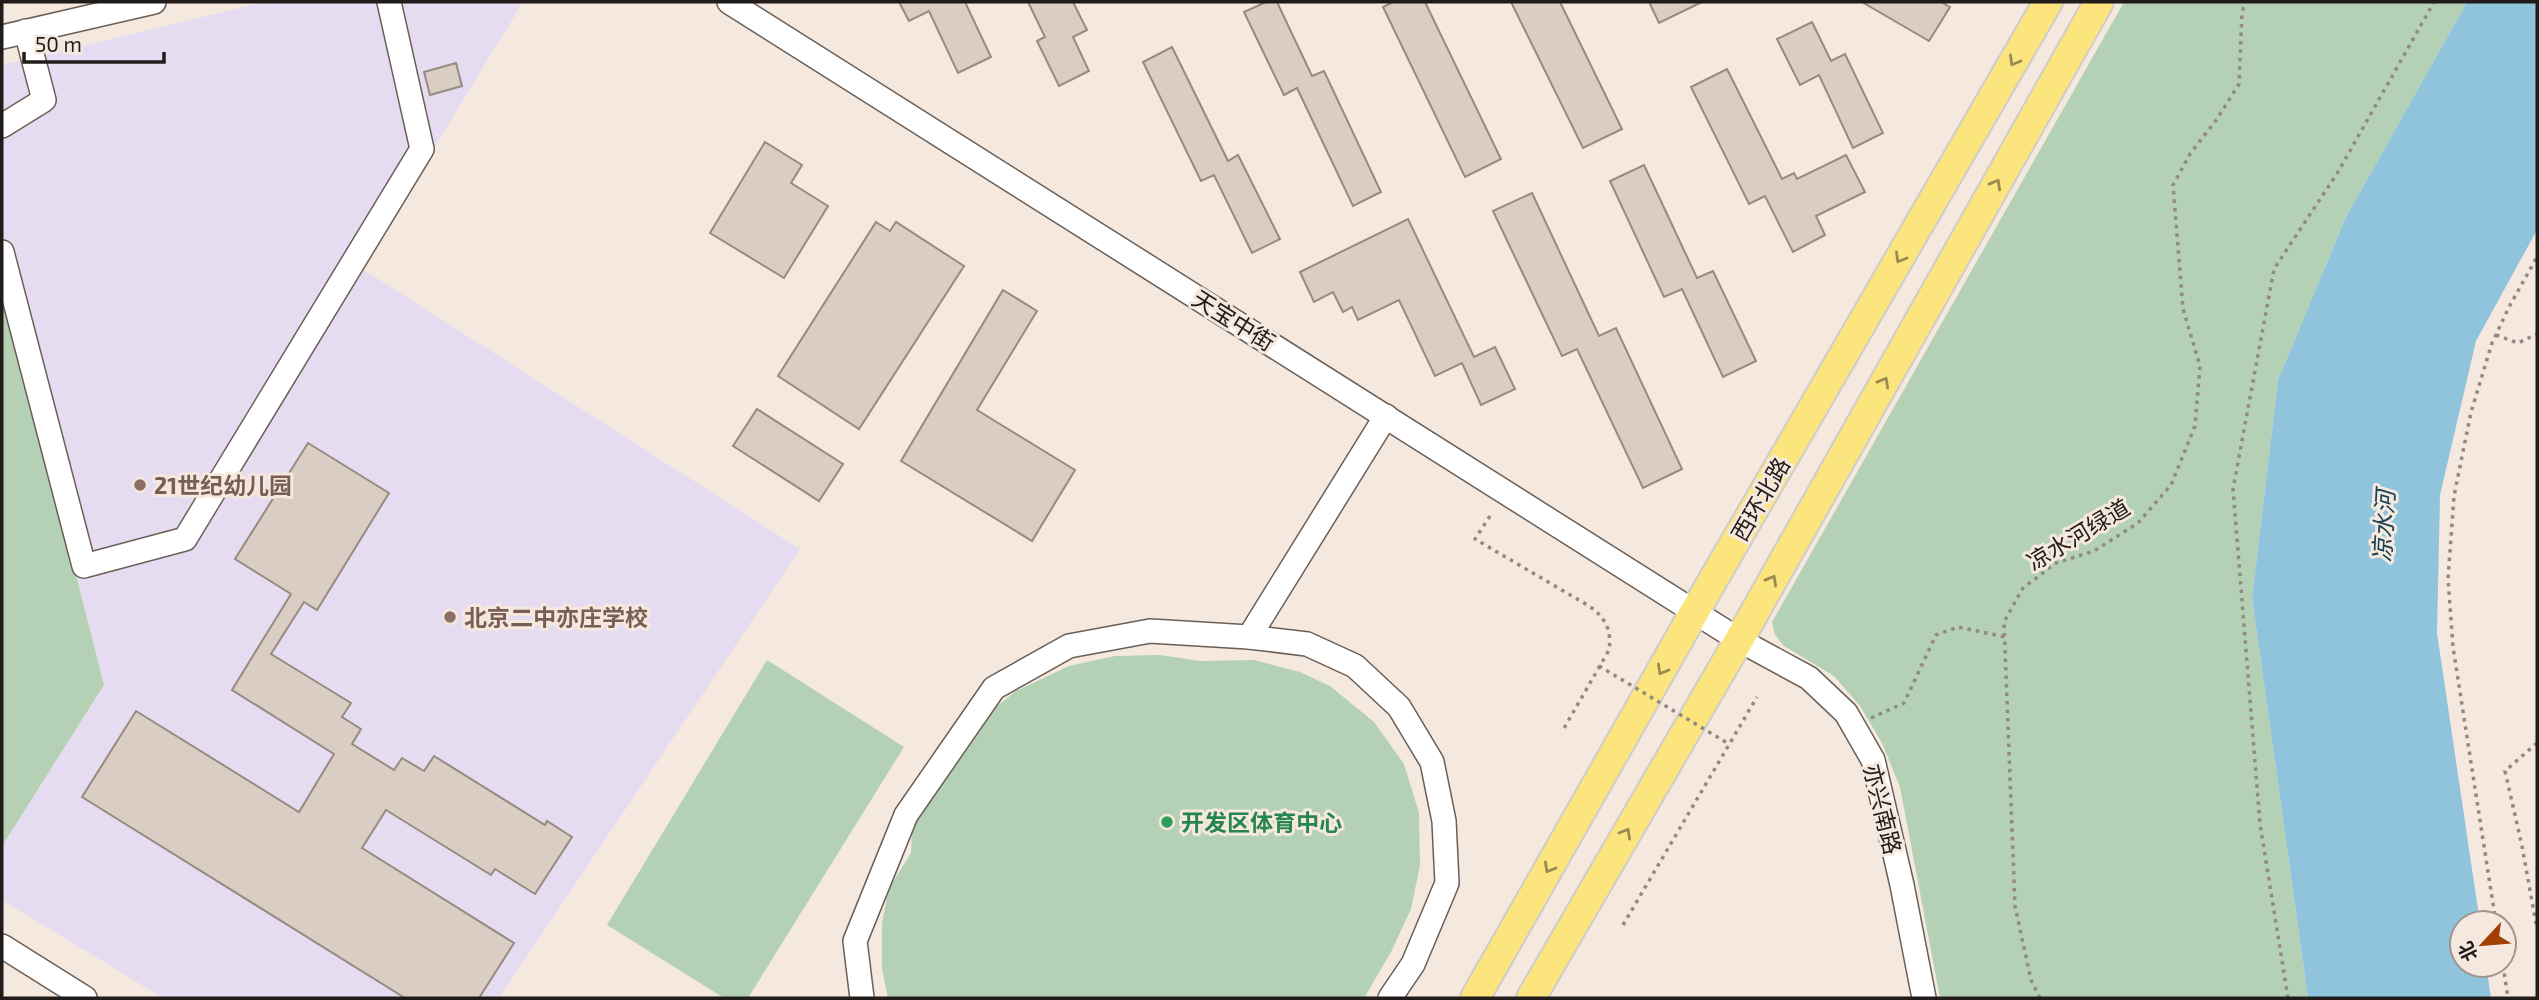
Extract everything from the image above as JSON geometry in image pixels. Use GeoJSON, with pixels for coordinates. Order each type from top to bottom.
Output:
{"type":"FeatureCollection","features":[{"type":"Feature","properties":{"kind":"main road","name":"西环北路"},"geometry":{"type":"LineString","coordinates":[[1475,998],[1695,611],[2048,2]]}},
{"type":"Feature","properties":{"kind":"main road"},"geometry":{"type":"LineString","coordinates":[[1531,998],[1738,640],[2099,2]]}},
{"type":"Feature","properties":{"kind":"street"},"geometry":{"type":"LineString","coordinates":[[2,37],[154,2]]}},
{"type":"Feature","properties":{"kind":"street"},"geometry":{"type":"LineString","coordinates":[[2,252],[84,566],[186,539],[422,149],[389,2]]}},
{"type":"Feature","properties":{"kind":"street","name":"天宝中街"},"geometry":{"type":"LineString","coordinates":[[729,2],[1738,640]]}},
{"type":"Feature","properties":{"kind":"street"},"geometry":{"type":"LineString","coordinates":[[2,125],[44,100],[26,31]]}},
{"type":"Feature","properties":{"kind":"street"},"geometry":{"type":"LineString","coordinates":[[1249,637],[1386,416]]}},
{"type":"Feature","properties":{"kind":"street"},"geometry":{"type":"LineString","coordinates":[[862,998],[855,941],[906,815],[993,688],[1069,646],[1150,631],[1249,637],[1307,644],[1355,666],[1399,707],[1432,762],[1444,821],[1447,883],[1413,964],[1390,998]]}},
{"type":"Feature","properties":{"kind":"street","name":"亦兴南路"},"geometry":{"type":"LineString","coordinates":[[1738,640],[1809,678],[1846,713],[1872,760],[1902,885],[1924,998]]}},
{"type":"Feature","properties":{"kind":"street"},"geometry":{"type":"LineString","coordinates":[[2,946],[85,998]]}},
{"type":"Feature","properties":{"kind":"path","name":"凉水河绿道"},"geometry":{"type":"LineString","coordinates":[[2040,998],[2031,980],[2015,906],[2004,622],[2023,588],[2056,563],[2094,551],[2138,523],[2171,485],[2195,426],[2200,366],[2183,309],[2173,185],[2190,154],[2239,84],[2242,13],[2245,2]]}},
{"type":"Feature","properties":{"kind":"path"},"geometry":{"type":"LineString","coordinates":[[2288,998],[2260,824],[2232,489],[2274,269],[2338,172],[2434,2]]}},
{"type":"Feature","properties":{"kind":"path"},"geometry":{"type":"LineString","coordinates":[[2494,909],[2453,647],[2448,579],[2454,496],[2471,412],[2496,334],[2537,257]]}},
{"type":"Feature","properties":{"kind":"path"},"geometry":{"type":"LineString","coordinates":[[2496,334],[2518,343],[2537,334]]}},
{"type":"Feature","properties":{"kind":"path"},"geometry":{"type":"LineString","coordinates":[[1490,516],[1475,539],[1599,613],[1611,637],[1609,650],[1563,730]]}},
{"type":"Feature","properties":{"kind":"path"},"geometry":{"type":"LineString","coordinates":[[1853,725],[1904,703],[1936,635],[1958,627],[2005,637]]}},
{"type":"Feature","properties":{"kind":"path"},"geometry":{"type":"LineString","coordinates":[[1600,666],[1730,744]]}},
{"type":"Feature","properties":{"kind":"path"},"geometry":{"type":"LineString","coordinates":[[1623,925],[1757,697]]}},
{"type":"Feature","properties":{"kind":"path"},"geometry":{"type":"LineString","coordinates":[[2537,743],[2505,771],[2537,929]]}},
{"type":"Feature","properties":{"kind":"path"},"geometry":{"type":"LineString","coordinates":[[2505,979],[2508,998]]}},
{"type":"Feature","properties":{"kind":"shaded area","name":"北京二中亦庄学校"},"geometry":{"type":"Polygon","coordinates":[[[265,2],[523,2],[361,268],[800,549],[499,998],[163,998],[2,900],[2,846],[104,685],[2,285],[2,65],[265,2]]]}},
{"type":"Feature","properties":{"kind":"green space"},"geometry":{"type":"Polygon","coordinates":[[[2124,2],[2467,2],[2346,217],[2278,380],[2252,598],[2308,998],[1940,998],[1900,787],[1882,743],[1860,706],[1834,676],[1784,646],[1775,635],[1772,622],[2124,2]]]}},
{"type":"Feature","properties":{"kind":"green space"},"geometry":{"type":"Polygon","coordinates":[[[2,285],[104,685],[2,846],[2,285]]]}},
{"type":"Feature","properties":{"kind":"green space","name":"开发区体育中心"},"geometry":{"type":"Polygon","coordinates":[[[1160,655],[1200,661],[1254,660],[1300,672],[1330,686],[1374,722],[1404,764],[1419,813],[1420,865],[1411,909],[1391,952],[1364,998],[888,998],[882,969],[882,923],[889,888],[911,853],[912,830],[926,794],[981,719],[1016,691],[1069,666],[1115,656],[1160,655]]]}},
{"type":"Feature","properties":{"kind":"green space"},"geometry":{"type":"Polygon","coordinates":[[[767,660],[904,747],[748,998],[724,998],[607,925],[767,660]]]}},
{"type":"Feature","properties":{"kind":"water","name":"凉水河"},"geometry":{"type":"Polygon","coordinates":[[[2467,2],[2537,2],[2537,230],[2476,341],[2440,495],[2437,633],[2478,909],[2448,909],[2448,979],[2488,979],[2491,998],[2308,998],[2252,598],[2278,380],[2346,217],[2467,2]]]}},
{"type":"Feature","properties":{"kind":"building"},"geometry":{"type":"Polygon","coordinates":[[[899,2],[965,2],[991,57],[958,73],[929,11],[909,21],[899,2]]]}},
{"type":"Feature","properties":{"kind":"building"},"geometry":{"type":"Polygon","coordinates":[[[1028,2],[1073,2],[1087,30],[1073,37],[1089,71],[1059,86],[1037,41],[1045,37],[1028,2]]]}},
{"type":"Feature","properties":{"kind":"building"},"geometry":{"type":"Polygon","coordinates":[[[1266,2],[1277,2],[1312,76],[1324,71],[1381,192],[1353,206],[1297,88],[1284,95],[1244,12],[1266,2]]]}},
{"type":"Feature","properties":{"kind":"building"},"geometry":{"type":"Polygon","coordinates":[[[1393,2],[1425,2],[1501,159],[1465,177],[1383,7],[1393,2]]]}},
{"type":"Feature","properties":{"kind":"building"},"geometry":{"type":"Polygon","coordinates":[[[1511,2],[1560,2],[1622,129],[1583,148],[1511,2]]]}},
{"type":"Feature","properties":{"kind":"building"},"geometry":{"type":"Polygon","coordinates":[[[1649,2],[1702,2],[1659,23],[1649,2]]]}},
{"type":"Feature","properties":{"kind":"building"},"geometry":{"type":"Polygon","coordinates":[[[1862,2],[1941,2],[1950,7],[1929,41],[1862,2]]]}},
{"type":"Feature","properties":{"kind":"building"},"geometry":{"type":"Polygon","coordinates":[[[1812,22],[1831,61],[1845,54],[1883,133],[1853,148],[1819,75],[1800,85],[1777,39],[1812,22]]]}},
{"type":"Feature","properties":{"kind":"building"},"geometry":{"type":"Polygon","coordinates":[[[1172,47],[1228,161],[1238,155],[1280,239],[1252,253],[1214,175],[1201,181],[1143,62],[1172,47]]]}},
{"type":"Feature","properties":{"kind":"building"},"geometry":{"type":"Polygon","coordinates":[[[456,63],[462,86],[430,95],[424,72],[456,63]]]}},
{"type":"Feature","properties":{"kind":"building"},"geometry":{"type":"Polygon","coordinates":[[[1727,69],[1782,179],[1794,173],[1797,179],[1846,155],[1865,192],[1816,216],[1825,235],[1793,252],[1765,196],[1749,204],[1691,87],[1727,69]]]}},
{"type":"Feature","properties":{"kind":"building"},"geometry":{"type":"Polygon","coordinates":[[[765,142],[802,165],[791,183],[828,206],[784,278],[710,233],[765,142]]]}},
{"type":"Feature","properties":{"kind":"building"},"geometry":{"type":"Polygon","coordinates":[[[1644,165],[1697,278],[1713,271],[1756,361],[1723,377],[1682,289],[1664,297],[1610,181],[1644,165]]]}},
{"type":"Feature","properties":{"kind":"building"},"geometry":{"type":"Polygon","coordinates":[[[1532,193],[1599,336],[1616,328],[1682,469],[1643,488],[1577,349],[1562,356],[1493,211],[1532,193]]]}},
{"type":"Feature","properties":{"kind":"building"},"geometry":{"type":"Polygon","coordinates":[[[1408,219],[1474,357],[1495,347],[1515,389],[1481,405],[1462,363],[1435,376],[1399,300],[1358,320],[1352,307],[1343,312],[1333,292],[1314,302],[1300,272],[1408,219]]]}},
{"type":"Feature","properties":{"kind":"building"},"geometry":{"type":"Polygon","coordinates":[[[876,222],[890,231],[896,222],[964,266],[859,429],[778,376],[876,222]]]}},
{"type":"Feature","properties":{"kind":"building"},"geometry":{"type":"Polygon","coordinates":[[[1003,290],[1037,311],[977,410],[1075,470],[1032,541],[901,461],[1003,290]]]}},
{"type":"Feature","properties":{"kind":"building"},"geometry":{"type":"Polygon","coordinates":[[[757,409],[843,464],[819,501],[733,446],[757,409]]]}},
{"type":"Feature","properties":{"kind":"building"},"geometry":{"type":"Polygon","coordinates":[[[308,443],[389,493],[317,610],[304,602],[271,654],[351,703],[342,717],[361,729],[352,744],[394,770],[402,758],[424,771],[434,756],[545,825],[547,821],[572,837],[535,894],[495,869],[491,875],[386,810],[362,848],[514,943],[479,998],[405,998],[82,797],[136,711],[299,812],[334,754],[232,690],[291,594],[235,559],[308,443]]]}},
{"type":"Feature","properties":{"kind":"place","name":"21世纪幼儿园"},"geometry":{"type":"Point","coordinates":[140,485]}},
{"type":"Feature","properties":{"kind":"place","name":"北京二中亦庄学校"},"geometry":{"type":"Point","coordinates":[450,617]}},
{"type":"Feature","properties":{"kind":"place","name":"开发区体育中心"},"geometry":{"type":"Point","coordinates":[1167,822]}}]}
